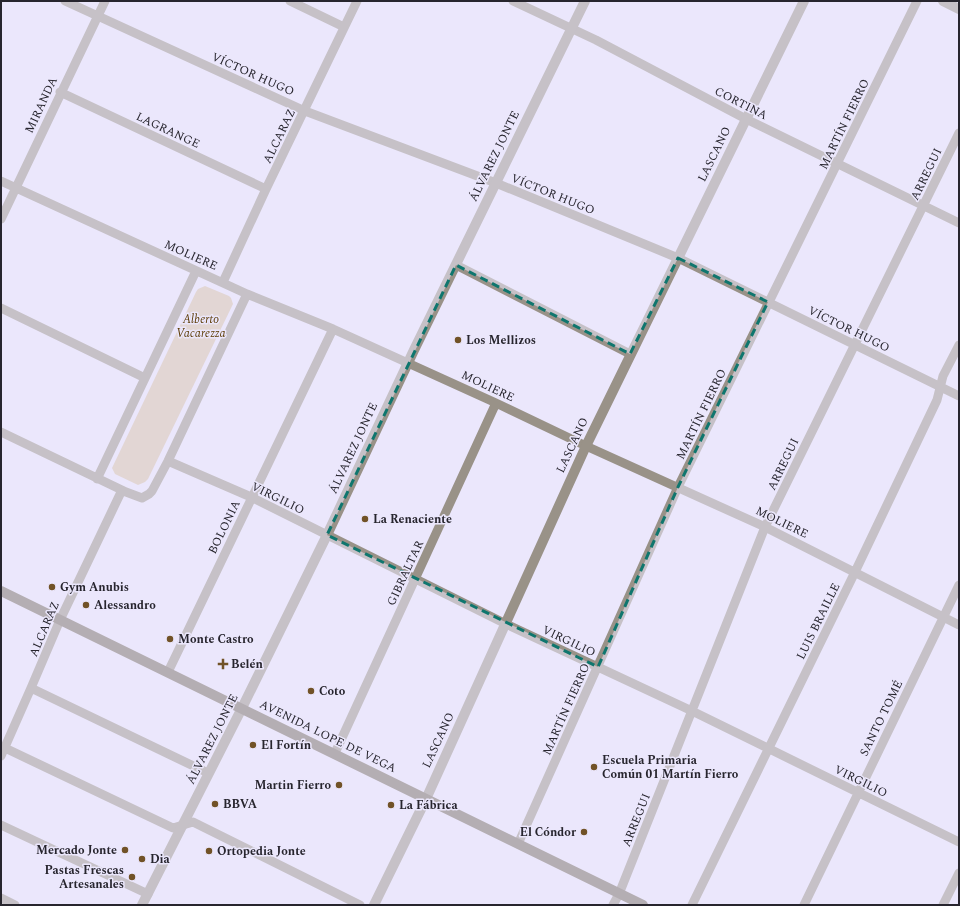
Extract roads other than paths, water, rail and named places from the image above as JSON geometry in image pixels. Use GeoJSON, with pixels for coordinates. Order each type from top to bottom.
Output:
{"type":"FeatureCollection","features":[{"type":"Feature","properties":{"kind":"main road","name":"AVENIDA LOPE DE VEGA"},"geometry":{"type":"LineString","coordinates":[[1,591],[335,753],[642,905]]}},
{"type":"Feature","properties":{"kind":"street","name":"VÍCTOR HUGO"},"geometry":{"type":"LineString","coordinates":[[65,1],[305,111],[496,183],[678,258],[959,396]]}},
{"type":"Feature","properties":{"kind":"street","name":"MIRANDA"},"geometry":{"type":"LineString","coordinates":[[1,219],[60,92],[105,1]]}},
{"type":"Feature","properties":{"kind":"street"},"geometry":{"type":"LineString","coordinates":[[290,1],[344,27]]}},
{"type":"Feature","properties":{"kind":"street","name":"ALCARAZ"},"geometry":{"type":"LineString","coordinates":[[223,282],[266,189],[357,1]]}},
{"type":"Feature","properties":{"kind":"street","name":"CORTINA"},"geometry":{"type":"LineString","coordinates":[[513,1],[572,28],[746,119],[959,223]]}},
{"type":"Feature","properties":{"kind":"street","name":"ÁLVAREZ JONTE"},"geometry":{"type":"LineString","coordinates":[[142,905],[242,708],[327,535],[408,363],[586,1]]}},
{"type":"Feature","properties":{"kind":"street","name":"LASCANO"},"geometry":{"type":"LineString","coordinates":[[374,905],[426,799],[586,446],[804,1]]}},
{"type":"Feature","properties":{"kind":"street","name":"MARTÍN FIERRO"},"geometry":{"type":"LineString","coordinates":[[518,844],[678,487],[917,1]]}},
{"type":"Feature","properties":{"kind":"street"},"geometry":{"type":"LineString","coordinates":[[943,1],[959,9]]}},
{"type":"Feature","properties":{"kind":"street","name":"LAGRANGE"},"geometry":{"type":"LineString","coordinates":[[60,92],[266,189]]}},
{"type":"Feature","properties":{"kind":"street","name":"ARREGUI"},"geometry":{"type":"LineString","coordinates":[[613,905],[619,894],[765,527],[959,133]]}},
{"type":"Feature","properties":{"kind":"street","name":"MOLIERE"},"geometry":{"type":"LineString","coordinates":[[1,181],[247,294],[333,328],[586,446],[765,527],[959,625]]}},
{"type":"Feature","properties":{"kind":"street"},"geometry":{"type":"LineString","coordinates":[[456,265],[630,354]]}},
{"type":"Feature","properties":{"kind":"street"},"geometry":{"type":"LineString","coordinates":[[97,479],[196,271]]}},
{"type":"Feature","properties":{"kind":"street"},"geometry":{"type":"LineString","coordinates":[[1,432],[138,498],[145,497],[152,491],[168,461],[247,294]]}},
{"type":"Feature","properties":{"kind":"street"},"geometry":{"type":"LineString","coordinates":[[1,308],[145,378]]}},
{"type":"Feature","properties":{"kind":"street","name":"BOLONIA"},"geometry":{"type":"LineString","coordinates":[[168,672],[333,328]]}},
{"type":"Feature","properties":{"kind":"street","name":"LUIS BRAILLE"},"geometry":{"type":"LineString","coordinates":[[692,905],[855,572],[937,400],[943,376],[959,345]]}},
{"type":"Feature","properties":{"kind":"street","name":"GIBRALTAR"},"geometry":{"type":"LineString","coordinates":[[335,753],[496,403]]}},
{"type":"Feature","properties":{"kind":"street","name":"VIRGILIO"},"geometry":{"type":"LineString","coordinates":[[168,461],[251,497],[506,624],[692,712],[959,842]]}},
{"type":"Feature","properties":{"kind":"street","name":"ALCARAZ"},"geometry":{"type":"LineString","coordinates":[[3,752],[60,620],[122,490]]}},
{"type":"Feature","properties":{"kind":"street","name":"SANTO TOMÉ"},"geometry":{"type":"LineString","coordinates":[[804,905],[959,585]]}},
{"type":"Feature","properties":{"kind":"street"},"geometry":{"type":"LineString","coordinates":[[31,688],[208,774]]}},
{"type":"Feature","properties":{"kind":"street"},"geometry":{"type":"LineString","coordinates":[[3,752],[173,828],[193,822],[360,905]]}},
{"type":"Feature","properties":{"kind":"street"},"geometry":{"type":"LineString","coordinates":[[1,826],[148,894]]}},
{"type":"Feature","properties":{"kind":"street"},"geometry":{"type":"LineString","coordinates":[[943,905],[959,873]]}},
{"type":"Feature","properties":{"kind":"street"},"geometry":{"type":"LineString","coordinates":[[1,898],[15,905]]}},
{"type":"Feature","properties":{"kind":"place","name":"Los Mellizos"},"geometry":{"type":"Point","coordinates":[458,340]}},
{"type":"Feature","properties":{"kind":"place","name":"La Renaciente"},"geometry":{"type":"Point","coordinates":[365,519]}},
{"type":"Feature","properties":{"kind":"place","name":"Gym Anubis"},"geometry":{"type":"Point","coordinates":[52,587]}},
{"type":"Feature","properties":{"kind":"place","name":"Alessandro"},"geometry":{"type":"Point","coordinates":[86,605]}},
{"type":"Feature","properties":{"kind":"place","name":"Monte Castro"},"geometry":{"type":"Point","coordinates":[170,639]}},
{"type":"Feature","properties":{"kind":"place","name":"Belén"},"geometry":{"type":"Point","coordinates":[223,664]}},
{"type":"Feature","properties":{"kind":"place","name":"Coto"},"geometry":{"type":"Point","coordinates":[311,691]}},
{"type":"Feature","properties":{"kind":"place","name":"El Fortín"},"geometry":{"type":"Point","coordinates":[253,745]}},
{"type":"Feature","properties":{"kind":"place","name":"Escuela Primaria Común 01 Martín Fierro"},"geometry":{"type":"Point","coordinates":[594,767]}},
{"type":"Feature","properties":{"kind":"place","name":"Martin Fierro"},"geometry":{"type":"Point","coordinates":[339,785]}},
{"type":"Feature","properties":{"kind":"place","name":"BBVA"},"geometry":{"type":"Point","coordinates":[215,804]}},
{"type":"Feature","properties":{"kind":"place","name":"La Fábrica"},"geometry":{"type":"Point","coordinates":[391,805]}},
{"type":"Feature","properties":{"kind":"place","name":"El Cóndor"},"geometry":{"type":"Point","coordinates":[584,832]}},
{"type":"Feature","properties":{"kind":"place","name":"Mercado Jonte"},"geometry":{"type":"Point","coordinates":[125,850]}},
{"type":"Feature","properties":{"kind":"place","name":"Ortopedia Jonte"},"geometry":{"type":"Point","coordinates":[209,851]}},
{"type":"Feature","properties":{"kind":"place","name":"Dia"},"geometry":{"type":"Point","coordinates":[142,859]}},
{"type":"Feature","properties":{"kind":"place","name":"Pastas Frescas Artesanales"},"geometry":{"type":"Point","coordinates":[132,877]}},
{"type":"Feature","properties":{"kind":"park label","name":"Alberto Vacarezza"},"geometry":{"type":"Point","coordinates":[201,326]}}]}
